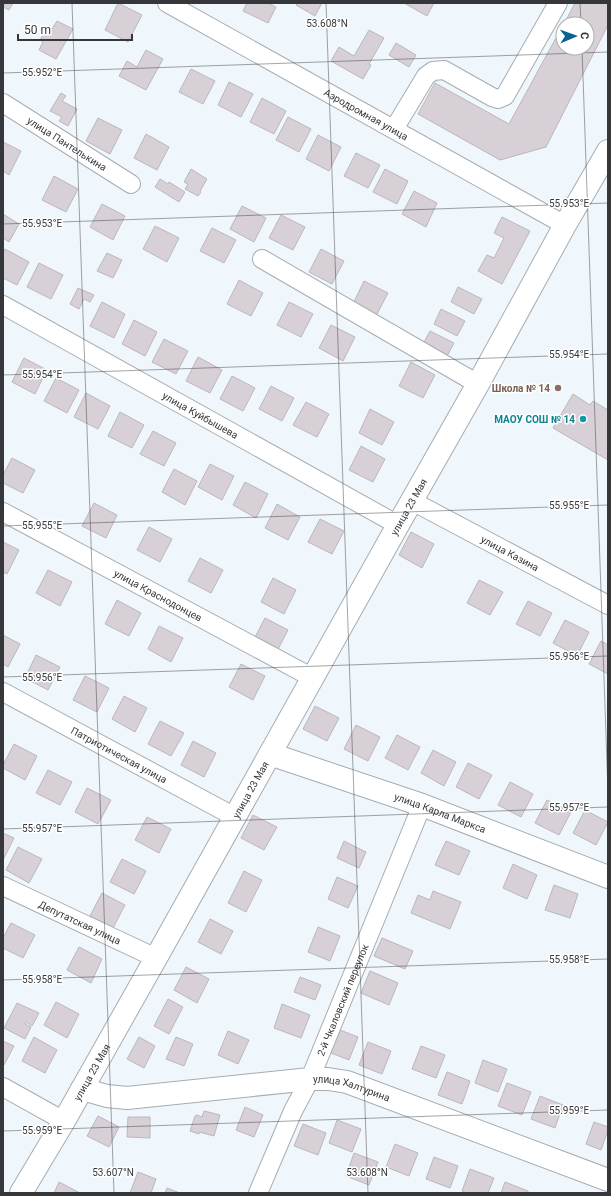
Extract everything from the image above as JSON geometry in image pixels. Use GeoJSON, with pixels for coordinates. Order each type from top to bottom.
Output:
{"type":"FeatureCollection","features":[{"type":"Feature","properties":{"kind":"main road","name":"улица 23 Мая"},"geometry":{"type":"LineString","coordinates":[[21,1193],[64,1121],[156,958],[478,384],[565,225],[608,151]]}},
{"type":"Feature","properties":{"kind":"main road","name":"улица Карла Маркса"},"geometry":{"type":"LineString","coordinates":[[270,754],[422,805],[608,877]]}},
{"type":"Feature","properties":{"kind":"main road","name":"улица Халтурина"},"geometry":{"type":"LineString","coordinates":[[82,1089],[107,1096],[127,1098],[310,1079],[328,1079],[347,1082],[608,1180]]}},
{"type":"Feature","properties":{"kind":"street","name":"Аэродромная улица"},"geometry":{"type":"LineString","coordinates":[[167,3],[565,225]]}},
{"type":"Feature","properties":{"kind":"street"},"geometry":{"type":"LineString","coordinates":[[394,129],[426,76],[433,71],[444,70],[492,97],[498,99],[505,96],[558,3]]}},
{"type":"Feature","properties":{"kind":"street","name":"улица Пантелькина"},"geometry":{"type":"LineString","coordinates":[[3,103],[131,184]]}},
{"type":"Feature","properties":{"kind":"street"},"geometry":{"type":"LineString","coordinates":[[262,259],[478,384]]}},
{"type":"Feature","properties":{"kind":"street","name":"улица Куйбышева"},"geometry":{"type":"LineString","coordinates":[[3,305],[398,525]]}},
{"type":"Feature","properties":{"kind":"street","name":"улица Казина"},"geometry":{"type":"LineString","coordinates":[[412,501],[608,605]]}},
{"type":"Feature","properties":{"kind":"street","name":"улица Краснодонцев"},"geometry":{"type":"LineString","coordinates":[[3,512],[313,678]]}},
{"type":"Feature","properties":{"kind":"street","name":"Патриотическая улица"},"geometry":{"type":"LineString","coordinates":[[3,692],[235,817]]}},
{"type":"Feature","properties":{"kind":"street","name":"2-й Чкаловский переулок"},"geometry":{"type":"LineString","coordinates":[[258,1193],[293,1111],[310,1079],[422,805]]}},
{"type":"Feature","properties":{"kind":"street","name":"Депутатская улица"},"geometry":{"type":"LineString","coordinates":[[3,886],[156,958]]}},
{"type":"Feature","properties":{"kind":"street"},"geometry":{"type":"LineString","coordinates":[[3,1087],[64,1121]]}},
{"type":"Feature","properties":{"kind":"building"},"geometry":{"type":"Polygon","coordinates":[[[3,3],[13,3],[9,10],[3,7],[3,3]]]}},
{"type":"Feature","properties":{"kind":"building"},"geometry":{"type":"Polygon","coordinates":[[[118,3],[142,15],[128,42],[105,30],[118,3]]]}},
{"type":"Feature","properties":{"kind":"building"},"geometry":{"type":"Polygon","coordinates":[[[247,3],[268,3],[276,7],[268,23],[243,11],[247,3]]]}},
{"type":"Feature","properties":{"kind":"building"},"geometry":{"type":"Polygon","coordinates":[[[298,3],[322,3],[315,16],[296,5],[298,3]]]}},
{"type":"Feature","properties":{"kind":"building"},"geometry":{"type":"Polygon","coordinates":[[[404,3],[434,3],[427,16],[404,3]]]}},
{"type":"Feature","properties":{"kind":"building"},"geometry":{"type":"Polygon","coordinates":[[[575,3],[608,3],[608,25],[595,51],[595,16],[568,16],[575,3]]]}},
{"type":"Feature","properties":{"kind":"building"},"geometry":{"type":"Polygon","coordinates":[[[57,21],[73,29],[56,59],[39,50],[43,42],[40,40],[48,26],[52,29],[57,21]]]}},
{"type":"Feature","properties":{"kind":"building"},"geometry":{"type":"Polygon","coordinates":[[[369,30],[384,38],[369,64],[371,65],[363,79],[331,61],[339,47],[354,56],[369,30]]]}},
{"type":"Feature","properties":{"kind":"building"},"geometry":{"type":"Polygon","coordinates":[[[555,40],[555,56],[592,56],[546,147],[500,160],[418,114],[435,83],[509,124],[555,40]]]}},
{"type":"Feature","properties":{"kind":"building"},"geometry":{"type":"Polygon","coordinates":[[[396,43],[416,55],[409,67],[389,55],[396,43]]]}},
{"type":"Feature","properties":{"kind":"building"},"geometry":{"type":"Polygon","coordinates":[[[146,50],[163,59],[146,90],[119,76],[127,61],[137,67],[146,50]]]}},
{"type":"Feature","properties":{"kind":"building"},"geometry":{"type":"Polygon","coordinates":[[[191,69],[215,81],[203,104],[179,92],[191,69]]]}},
{"type":"Feature","properties":{"kind":"building"},"geometry":{"type":"Polygon","coordinates":[[[229,82],[253,94],[241,117],[218,105],[229,82]]]}},
{"type":"Feature","properties":{"kind":"building"},"geometry":{"type":"Polygon","coordinates":[[[61,93],[66,96],[62,101],[77,109],[68,126],[59,121],[62,117],[50,111],[61,93]]]}},
{"type":"Feature","properties":{"kind":"building"},"geometry":{"type":"Polygon","coordinates":[[[262,98],[286,111],[274,134],[250,122],[262,98]]]}},
{"type":"Feature","properties":{"kind":"building"},"geometry":{"type":"Polygon","coordinates":[[[288,117],[311,129],[299,152],[276,140],[288,117]]]}},
{"type":"Feature","properties":{"kind":"building"},"geometry":{"type":"Polygon","coordinates":[[[98,118],[122,130],[110,154],[86,141],[98,118]]]}},
{"type":"Feature","properties":{"kind":"building"},"geometry":{"type":"Polygon","coordinates":[[[146,134],[169,147],[157,170],[134,158],[146,134]]]}},
{"type":"Feature","properties":{"kind":"building"},"geometry":{"type":"Polygon","coordinates":[[[318,135],[341,147],[329,171],[306,159],[318,135]]]}},
{"type":"Feature","properties":{"kind":"building"},"geometry":{"type":"Polygon","coordinates":[[[3,142],[21,151],[9,175],[3,171],[3,142]]]}},
{"type":"Feature","properties":{"kind":"building"},"geometry":{"type":"Polygon","coordinates":[[[356,153],[380,165],[368,188],[344,176],[356,153]]]}},
{"type":"Feature","properties":{"kind":"building"},"geometry":{"type":"Polygon","coordinates":[[[191,169],[207,179],[198,196],[185,189],[188,184],[184,182],[191,169]]]}},
{"type":"Feature","properties":{"kind":"building"},"geometry":{"type":"Polygon","coordinates":[[[385,169],[408,181],[397,204],[373,192],[385,169]]]}},
{"type":"Feature","properties":{"kind":"building"},"geometry":{"type":"Polygon","coordinates":[[[54,176],[78,189],[66,212],[42,200],[54,176]]]}},
{"type":"Feature","properties":{"kind":"building"},"geometry":{"type":"Polygon","coordinates":[[[160,179],[168,184],[169,182],[185,192],[179,202],[155,187],[160,179]]]}},
{"type":"Feature","properties":{"kind":"building"},"geometry":{"type":"Polygon","coordinates":[[[414,191],[437,203],[426,227],[402,214],[414,191]]]}},
{"type":"Feature","properties":{"kind":"building"},"geometry":{"type":"Polygon","coordinates":[[[102,204],[125,216],[113,240],[90,227],[102,204]]]}},
{"type":"Feature","properties":{"kind":"building"},"geometry":{"type":"Polygon","coordinates":[[[242,206],[266,218],[254,242],[230,229],[242,206]]]}},
{"type":"Feature","properties":{"kind":"building"},"geometry":{"type":"Polygon","coordinates":[[[3,214],[19,224],[9,242],[3,238],[3,214]]]}},
{"type":"Feature","properties":{"kind":"building"},"geometry":{"type":"Polygon","coordinates":[[[281,215],[305,227],[293,250],[269,238],[281,215]]]}},
{"type":"Feature","properties":{"kind":"building"},"geometry":{"type":"Polygon","coordinates":[[[502,217],[530,231],[502,284],[478,271],[487,255],[494,258],[504,238],[494,233],[502,217]]]}},
{"type":"Feature","properties":{"kind":"building"},"geometry":{"type":"Polygon","coordinates":[[[155,226],[179,238],[167,262],[143,249],[155,226]]]}},
{"type":"Feature","properties":{"kind":"building"},"geometry":{"type":"Polygon","coordinates":[[[212,228],[236,240],[224,263],[200,251],[212,228]]]}},
{"type":"Feature","properties":{"kind":"building"},"geometry":{"type":"Polygon","coordinates":[[[5,249],[29,262],[17,285],[3,278],[3,253],[5,249]]]}},
{"type":"Feature","properties":{"kind":"building"},"geometry":{"type":"Polygon","coordinates":[[[321,249],[344,261],[332,284],[309,272],[321,249]]]}},
{"type":"Feature","properties":{"kind":"building"},"geometry":{"type":"Polygon","coordinates":[[[107,253],[122,260],[113,278],[97,271],[107,253]]]}},
{"type":"Feature","properties":{"kind":"building"},"geometry":{"type":"Polygon","coordinates":[[[39,263],[63,275],[51,299],[27,287],[39,263]]]}},
{"type":"Feature","properties":{"kind":"building"},"geometry":{"type":"Polygon","coordinates":[[[239,280],[263,293],[251,316],[227,304],[239,280]]]}},
{"type":"Feature","properties":{"kind":"building"},"geometry":{"type":"Polygon","coordinates":[[[364,281],[388,293],[376,316],[353,304],[364,281]]]}},
{"type":"Feature","properties":{"kind":"building"},"geometry":{"type":"Polygon","coordinates":[[[458,287],[482,299],[474,314],[451,302],[458,287]]]}},
{"type":"Feature","properties":{"kind":"building"},"geometry":{"type":"Polygon","coordinates":[[[78,288],[94,295],[90,302],[84,299],[79,309],[70,304],[78,288]]]}},
{"type":"Feature","properties":{"kind":"building"},"geometry":{"type":"Polygon","coordinates":[[[102,302],[125,314],[114,338],[90,326],[102,302]]]}},
{"type":"Feature","properties":{"kind":"building"},"geometry":{"type":"Polygon","coordinates":[[[289,302],[313,314],[301,337],[277,325],[289,302]]]}},
{"type":"Feature","properties":{"kind":"building"},"geometry":{"type":"Polygon","coordinates":[[[441,309],[465,321],[457,336],[434,324],[441,309]]]}},
{"type":"Feature","properties":{"kind":"building"},"geometry":{"type":"Polygon","coordinates":[[[134,320],[157,332],[145,356],[122,344],[134,320]]]}},
{"type":"Feature","properties":{"kind":"building"},"geometry":{"type":"Polygon","coordinates":[[[331,325],[355,337],[343,361],[319,348],[331,325]]]}},
{"type":"Feature","properties":{"kind":"building"},"geometry":{"type":"Polygon","coordinates":[[[430,331],[454,343],[446,358],[422,346],[430,331]]]}},
{"type":"Feature","properties":{"kind":"building"},"geometry":{"type":"Polygon","coordinates":[[[164,339],[188,351],[176,374],[152,362],[164,339]]]}},
{"type":"Feature","properties":{"kind":"building"},"geometry":{"type":"Polygon","coordinates":[[[198,357],[222,370],[210,393],[186,381],[198,357]]]}},
{"type":"Feature","properties":{"kind":"building"},"geometry":{"type":"Polygon","coordinates":[[[24,358],[47,370],[35,394],[12,382],[24,358]]]}},
{"type":"Feature","properties":{"kind":"building"},"geometry":{"type":"Polygon","coordinates":[[[411,362],[435,375],[423,398],[399,386],[411,362]]]}},
{"type":"Feature","properties":{"kind":"building"},"geometry":{"type":"Polygon","coordinates":[[[232,376],[255,388],[243,411],[220,399],[232,376]]]}},
{"type":"Feature","properties":{"kind":"building"},"geometry":{"type":"Polygon","coordinates":[[[56,378],[79,390],[67,413],[44,401],[56,378]]]}},
{"type":"Feature","properties":{"kind":"building"},"geometry":{"type":"Polygon","coordinates":[[[271,386],[294,398],[282,421],[259,409],[271,386]]]}},
{"type":"Feature","properties":{"kind":"building"},"geometry":{"type":"Polygon","coordinates":[[[86,393],[110,406],[98,429],[74,417],[86,393]]]}},
{"type":"Feature","properties":{"kind":"building","name":"МАОУ СОШ № 14"},"geometry":{"type":"Polygon","coordinates":[[[573,394],[590,405],[593,401],[608,410],[608,460],[553,428],[573,394]]]}},
{"type":"Feature","properties":{"kind":"building"},"geometry":{"type":"Polygon","coordinates":[[[306,402],[329,414],[317,437],[293,425],[306,402]]]}},
{"type":"Feature","properties":{"kind":"building"},"geometry":{"type":"Polygon","coordinates":[[[370,409],[394,422],[382,445],[359,433],[370,409]]]}},
{"type":"Feature","properties":{"kind":"building"},"geometry":{"type":"Polygon","coordinates":[[[120,412],[144,425],[132,448],[108,436],[120,412]]]}},
{"type":"Feature","properties":{"kind":"building"},"geometry":{"type":"Polygon","coordinates":[[[153,431],[176,443],[164,466],[140,454],[153,431]]]}},
{"type":"Feature","properties":{"kind":"building"},"geometry":{"type":"Polygon","coordinates":[[[361,446],[385,459],[373,482],[349,470],[361,446]]]}},
{"type":"Feature","properties":{"kind":"building"},"geometry":{"type":"Polygon","coordinates":[[[12,458],[35,470],[23,493],[3,483],[3,475],[12,458]]]}},
{"type":"Feature","properties":{"kind":"building"},"geometry":{"type":"Polygon","coordinates":[[[210,464],[234,476],[222,500],[198,487],[210,464]]]}},
{"type":"Feature","properties":{"kind":"building"},"geometry":{"type":"Polygon","coordinates":[[[174,469],[197,481],[185,505],[162,492],[174,469]]]}},
{"type":"Feature","properties":{"kind":"building"},"geometry":{"type":"Polygon","coordinates":[[[245,482],[268,494],[256,518],[233,505],[245,482]]]}},
{"type":"Feature","properties":{"kind":"building"},"geometry":{"type":"Polygon","coordinates":[[[94,503],[117,515],[106,538],[82,526],[94,503]]]}},
{"type":"Feature","properties":{"kind":"building"},"geometry":{"type":"Polygon","coordinates":[[[277,504],[300,517],[288,540],[265,528],[277,504]]]}},
{"type":"Feature","properties":{"kind":"building"},"geometry":{"type":"Polygon","coordinates":[[[320,519],[344,531],[332,554],[308,542],[320,519]]]}},
{"type":"Feature","properties":{"kind":"building"},"geometry":{"type":"Polygon","coordinates":[[[149,527],[172,539],[160,562],[137,550],[149,527]]]}},
{"type":"Feature","properties":{"kind":"building"},"geometry":{"type":"Polygon","coordinates":[[[411,532],[434,544],[422,568],[399,555],[411,532]]]}},
{"type":"Feature","properties":{"kind":"building"},"geometry":{"type":"Polygon","coordinates":[[[3,542],[19,550],[7,574],[3,572],[3,542]]]}},
{"type":"Feature","properties":{"kind":"building"},"geometry":{"type":"Polygon","coordinates":[[[200,558],[223,570],[211,593],[188,581],[200,558]]]}},
{"type":"Feature","properties":{"kind":"building"},"geometry":{"type":"Polygon","coordinates":[[[48,570],[72,582],[60,606],[36,593],[48,570]]]}},
{"type":"Feature","properties":{"kind":"building"},"geometry":{"type":"Polygon","coordinates":[[[273,578],[296,590],[284,614],[261,602],[273,578]]]}},
{"type":"Feature","properties":{"kind":"building"},"geometry":{"type":"Polygon","coordinates":[[[479,580],[503,592],[490,615],[467,603],[479,580]]]}},
{"type":"Feature","properties":{"kind":"building"},"geometry":{"type":"Polygon","coordinates":[[[117,600],[141,613],[129,636],[105,624],[117,600]]]}},
{"type":"Feature","properties":{"kind":"building"},"geometry":{"type":"Polygon","coordinates":[[[528,601],[552,613],[540,636],[516,624],[528,601]]]}},
{"type":"Feature","properties":{"kind":"building"},"geometry":{"type":"Polygon","coordinates":[[[265,618],[288,630],[276,653],[253,641],[265,618]]]}},
{"type":"Feature","properties":{"kind":"building"},"geometry":{"type":"Polygon","coordinates":[[[565,620],[589,632],[577,656],[553,643],[565,620]]]}},
{"type":"Feature","properties":{"kind":"building"},"geometry":{"type":"Polygon","coordinates":[[[159,626],[183,638],[171,662],[148,649],[159,626]]]}},
{"type":"Feature","properties":{"kind":"building"},"geometry":{"type":"Polygon","coordinates":[[[3,635],[20,644],[8,667],[3,664],[3,635]]]}},
{"type":"Feature","properties":{"kind":"building"},"geometry":{"type":"Polygon","coordinates":[[[601,641],[608,645],[608,674],[589,664],[601,641]]]}},
{"type":"Feature","properties":{"kind":"building"},"geometry":{"type":"Polygon","coordinates":[[[36,655],[60,667],[48,690],[25,678],[36,655]]]}},
{"type":"Feature","properties":{"kind":"building"},"geometry":{"type":"Polygon","coordinates":[[[241,664],[265,676],[253,700],[229,687],[241,664]]]}},
{"type":"Feature","properties":{"kind":"building"},"geometry":{"type":"Polygon","coordinates":[[[85,676],[109,688],[97,712],[73,700],[85,676]]]}},
{"type":"Feature","properties":{"kind":"building"},"geometry":{"type":"Polygon","coordinates":[[[124,696],[147,708],[135,732],[112,719],[124,696]]]}},
{"type":"Feature","properties":{"kind":"building"},"geometry":{"type":"Polygon","coordinates":[[[315,706],[339,718],[327,741],[303,729],[315,706]]]}},
{"type":"Feature","properties":{"kind":"building"},"geometry":{"type":"Polygon","coordinates":[[[160,721],[184,733],[171,756],[148,744],[160,721]]]}},
{"type":"Feature","properties":{"kind":"building"},"geometry":{"type":"Polygon","coordinates":[[[356,725],[380,737],[368,761],[344,749],[356,725]]]}},
{"type":"Feature","properties":{"kind":"building"},"geometry":{"type":"Polygon","coordinates":[[[397,735],[420,747],[408,770],[385,758],[397,735]]]}},
{"type":"Feature","properties":{"kind":"building"},"geometry":{"type":"Polygon","coordinates":[[[193,741],[216,753],[204,777],[181,765],[193,741]]]}},
{"type":"Feature","properties":{"kind":"building"},"geometry":{"type":"Polygon","coordinates":[[[14,744],[37,756],[25,780],[3,768],[3,765],[14,744]]]}},
{"type":"Feature","properties":{"kind":"building"},"geometry":{"type":"Polygon","coordinates":[[[433,750],[456,762],[444,786],[421,773],[433,750]]]}},
{"type":"Feature","properties":{"kind":"building"},"geometry":{"type":"Polygon","coordinates":[[[468,763],[492,775],[479,799],[456,787],[468,763]]]}},
{"type":"Feature","properties":{"kind":"building"},"geometry":{"type":"Polygon","coordinates":[[[48,770],[72,782],[60,805],[36,793],[48,770]]]}},
{"type":"Feature","properties":{"kind":"building"},"geometry":{"type":"Polygon","coordinates":[[[510,782],[533,794],[521,817],[498,805],[510,782]]]}},
{"type":"Feature","properties":{"kind":"building"},"geometry":{"type":"Polygon","coordinates":[[[87,788],[111,800],[98,824],[75,812],[87,788]]]}},
{"type":"Feature","properties":{"kind":"building"},"geometry":{"type":"Polygon","coordinates":[[[547,800],[571,812],[559,835],[535,823],[547,800]]]}},
{"type":"Feature","properties":{"kind":"building"},"geometry":{"type":"Polygon","coordinates":[[[585,810],[608,822],[596,845],[573,833],[585,810]]]}},
{"type":"Feature","properties":{"kind":"building"},"geometry":{"type":"Polygon","coordinates":[[[253,815],[277,827],[264,850],[241,838],[253,815]]]}},
{"type":"Feature","properties":{"kind":"building"},"geometry":{"type":"Polygon","coordinates":[[[147,817],[171,829],[159,853],[135,840],[147,817]]]}},
{"type":"Feature","properties":{"kind":"building"},"geometry":{"type":"Polygon","coordinates":[[[3,833],[14,838],[3,860],[3,833]]]}},
{"type":"Feature","properties":{"kind":"building"},"geometry":{"type":"Polygon","coordinates":[[[344,841],[366,852],[359,868],[337,858],[344,841]]]}},
{"type":"Feature","properties":{"kind":"building"},"geometry":{"type":"Polygon","coordinates":[[[446,841],[470,851],[459,875],[435,865],[446,841]]]}},
{"type":"Feature","properties":{"kind":"building"},"geometry":{"type":"Polygon","coordinates":[[[18,847],[42,859],[29,883],[6,870],[18,847]]]}},
{"type":"Feature","properties":{"kind":"building"},"geometry":{"type":"Polygon","coordinates":[[[122,859],[146,871],[134,894],[110,882],[122,859]]]}},
{"type":"Feature","properties":{"kind":"building"},"geometry":{"type":"Polygon","coordinates":[[[513,864],[537,875],[527,899],[503,888],[513,864]]]}},
{"type":"Feature","properties":{"kind":"building"},"geometry":{"type":"Polygon","coordinates":[[[244,871],[262,880],[246,912],[228,903],[244,871]]]}},
{"type":"Feature","properties":{"kind":"building"},"geometry":{"type":"Polygon","coordinates":[[[337,877],[358,886],[348,908],[328,899],[337,877]]]}},
{"type":"Feature","properties":{"kind":"building"},"geometry":{"type":"Polygon","coordinates":[[[554,885],[578,894],[570,918],[545,910],[554,885]]]}},
{"type":"Feature","properties":{"kind":"building"},"geometry":{"type":"Polygon","coordinates":[[[433,891],[461,902],[450,929],[411,913],[418,895],[430,900],[433,891]]]}},
{"type":"Feature","properties":{"kind":"building"},"geometry":{"type":"Polygon","coordinates":[[[102,893],[125,905],[113,928],[90,916],[102,893]]]}},
{"type":"Feature","properties":{"kind":"building"},"geometry":{"type":"Polygon","coordinates":[[[210,919],[233,931],[221,954],[198,942],[210,919]]]}},
{"type":"Feature","properties":{"kind":"building"},"geometry":{"type":"Polygon","coordinates":[[[11,923],[35,935],[23,958],[3,948],[3,938],[11,923]]]}},
{"type":"Feature","properties":{"kind":"building"},"geometry":{"type":"Polygon","coordinates":[[[318,927],[340,936],[330,961],[308,952],[318,927]]]}},
{"type":"Feature","properties":{"kind":"building"},"geometry":{"type":"Polygon","coordinates":[[[382,938],[413,951],[405,969],[374,956],[382,938]]]}},
{"type":"Feature","properties":{"kind":"building"},"geometry":{"type":"Polygon","coordinates":[[[79,947],[102,959],[91,983],[67,970],[79,947]]]}},
{"type":"Feature","properties":{"kind":"building"},"geometry":{"type":"Polygon","coordinates":[[[186,967],[209,979],[197,1003],[174,990],[186,967]]]}},
{"type":"Feature","properties":{"kind":"building"},"geometry":{"type":"Polygon","coordinates":[[[370,971],[398,983],[389,1005],[361,993],[370,971]]]}},
{"type":"Feature","properties":{"kind":"building"},"geometry":{"type":"Polygon","coordinates":[[[300,977],[321,985],[315,1000],[294,992],[300,977]]]}},
{"type":"Feature","properties":{"kind":"building"},"geometry":{"type":"Polygon","coordinates":[[[168,999],[183,1007],[169,1034],[154,1026],[168,999]]]}},
{"type":"Feature","properties":{"kind":"building"},"geometry":{"type":"Polygon","coordinates":[[[56,1002],[79,1014],[67,1038],[44,1025],[56,1002]]]}},
{"type":"Feature","properties":{"kind":"building"},"geometry":{"type":"Polygon","coordinates":[[[17,1003],[39,1013],[32,1026],[26,1022],[25,1024],[31,1027],[25,1039],[4,1028],[17,1003]]]}},
{"type":"Feature","properties":{"kind":"building"},"geometry":{"type":"Polygon","coordinates":[[[282,1004],[310,1015],[301,1038],[274,1028],[282,1004]]]}},
{"type":"Feature","properties":{"kind":"building"},"geometry":{"type":"Polygon","coordinates":[[[335,1028],[358,1037],[349,1060],[326,1051],[335,1028]]]}},
{"type":"Feature","properties":{"kind":"building"},"geometry":{"type":"Polygon","coordinates":[[[228,1031],[249,1040],[238,1064],[218,1055],[228,1031]]]}},
{"type":"Feature","properties":{"kind":"building"},"geometry":{"type":"Polygon","coordinates":[[[34,1037],[57,1050],[45,1073],[22,1061],[34,1037]]]}},
{"type":"Feature","properties":{"kind":"building"},"geometry":{"type":"Polygon","coordinates":[[[139,1037],[155,1046],[144,1068],[127,1059],[139,1037]]]}},
{"type":"Feature","properties":{"kind":"building"},"geometry":{"type":"Polygon","coordinates":[[[176,1037],[193,1044],[184,1066],[166,1059],[176,1037]]]}},
{"type":"Feature","properties":{"kind":"building"},"geometry":{"type":"Polygon","coordinates":[[[3,1041],[14,1046],[4,1065],[3,1065],[3,1041]]]}},
{"type":"Feature","properties":{"kind":"building"},"geometry":{"type":"Polygon","coordinates":[[[368,1042],[391,1051],[382,1074],[359,1065],[368,1042]]]}},
{"type":"Feature","properties":{"kind":"building"},"geometry":{"type":"Polygon","coordinates":[[[421,1046],[445,1055],[436,1078],[412,1069],[421,1046]]]}},
{"type":"Feature","properties":{"kind":"building"},"geometry":{"type":"Polygon","coordinates":[[[483,1060],[507,1069],[498,1092],[475,1083],[483,1060]]]}},
{"type":"Feature","properties":{"kind":"building"},"geometry":{"type":"Polygon","coordinates":[[[447,1072],[470,1081],[462,1104],[438,1095],[447,1072]]]}},
{"type":"Feature","properties":{"kind":"building"},"geometry":{"type":"Polygon","coordinates":[[[507,1083],[531,1092],[522,1115],[498,1106],[507,1083]]]}},
{"type":"Feature","properties":{"kind":"building"},"geometry":{"type":"Polygon","coordinates":[[[540,1096],[563,1105],[555,1128],[531,1119],[540,1096]]]}},
{"type":"Feature","properties":{"kind":"building"},"geometry":{"type":"Polygon","coordinates":[[[245,1107],[263,1115],[254,1137],[236,1130],[245,1107]]]}},
{"type":"Feature","properties":{"kind":"building"},"geometry":{"type":"Polygon","coordinates":[[[204,1111],[220,1115],[214,1136],[190,1131],[195,1116],[197,1115],[202,1117],[204,1111]]]}},
{"type":"Feature","properties":{"kind":"building"},"geometry":{"type":"Polygon","coordinates":[[[98,1116],[119,1127],[109,1147],[87,1136],[98,1116]]]}},
{"type":"Feature","properties":{"kind":"building"},"geometry":{"type":"Polygon","coordinates":[[[128,1117],[150,1117],[150,1138],[127,1137],[128,1117]]]}},
{"type":"Feature","properties":{"kind":"building"},"geometry":{"type":"Polygon","coordinates":[[[337,1120],[361,1129],[352,1152],[329,1143],[337,1120]]]}},
{"type":"Feature","properties":{"kind":"building"},"geometry":{"type":"Polygon","coordinates":[[[594,1122],[608,1127],[601,1150],[586,1144],[594,1122]]]}},
{"type":"Feature","properties":{"kind":"building"},"geometry":{"type":"Polygon","coordinates":[[[303,1124],[326,1133],[318,1155],[294,1146],[303,1124]]]}},
{"type":"Feature","properties":{"kind":"building"},"geometry":{"type":"Polygon","coordinates":[[[395,1144],[418,1153],[409,1176],[386,1167],[395,1144]]]}},
{"type":"Feature","properties":{"kind":"building"},"geometry":{"type":"Polygon","coordinates":[[[354,1153],[378,1162],[369,1185],[346,1176],[354,1153]]]}},
{"type":"Feature","properties":{"kind":"building"},"geometry":{"type":"Polygon","coordinates":[[[434,1157],[458,1166],[450,1188],[426,1179],[434,1157]]]}},
{"type":"Feature","properties":{"kind":"building"},"geometry":{"type":"Polygon","coordinates":[[[470,1169],[494,1178],[488,1193],[466,1193],[462,1191],[470,1169]]]}},
{"type":"Feature","properties":{"kind":"building"},"geometry":{"type":"Polygon","coordinates":[[[138,1172],[156,1179],[151,1193],[130,1193],[138,1172]]]}},
{"type":"Feature","properties":{"kind":"building"},"geometry":{"type":"Polygon","coordinates":[[[59,1182],[80,1193],[54,1193],[59,1182]]]}},
{"type":"Feature","properties":{"kind":"building"},"geometry":{"type":"Polygon","coordinates":[[[505,1182],[528,1191],[528,1193],[501,1193],[505,1182]]]}},
{"type":"Feature","properties":{"kind":"building"},"geometry":{"type":"Polygon","coordinates":[[[167,1188],[180,1193],[165,1193],[167,1188]]]}},
{"type":"Feature","properties":{"kind":"place","name":"Школа № 14"},"geometry":{"type":"Point","coordinates":[558,388]}},
{"type":"Feature","properties":{"kind":"place","name":"МАОУ СОШ № 14"},"geometry":{"type":"Point","coordinates":[583,419]}}]}
